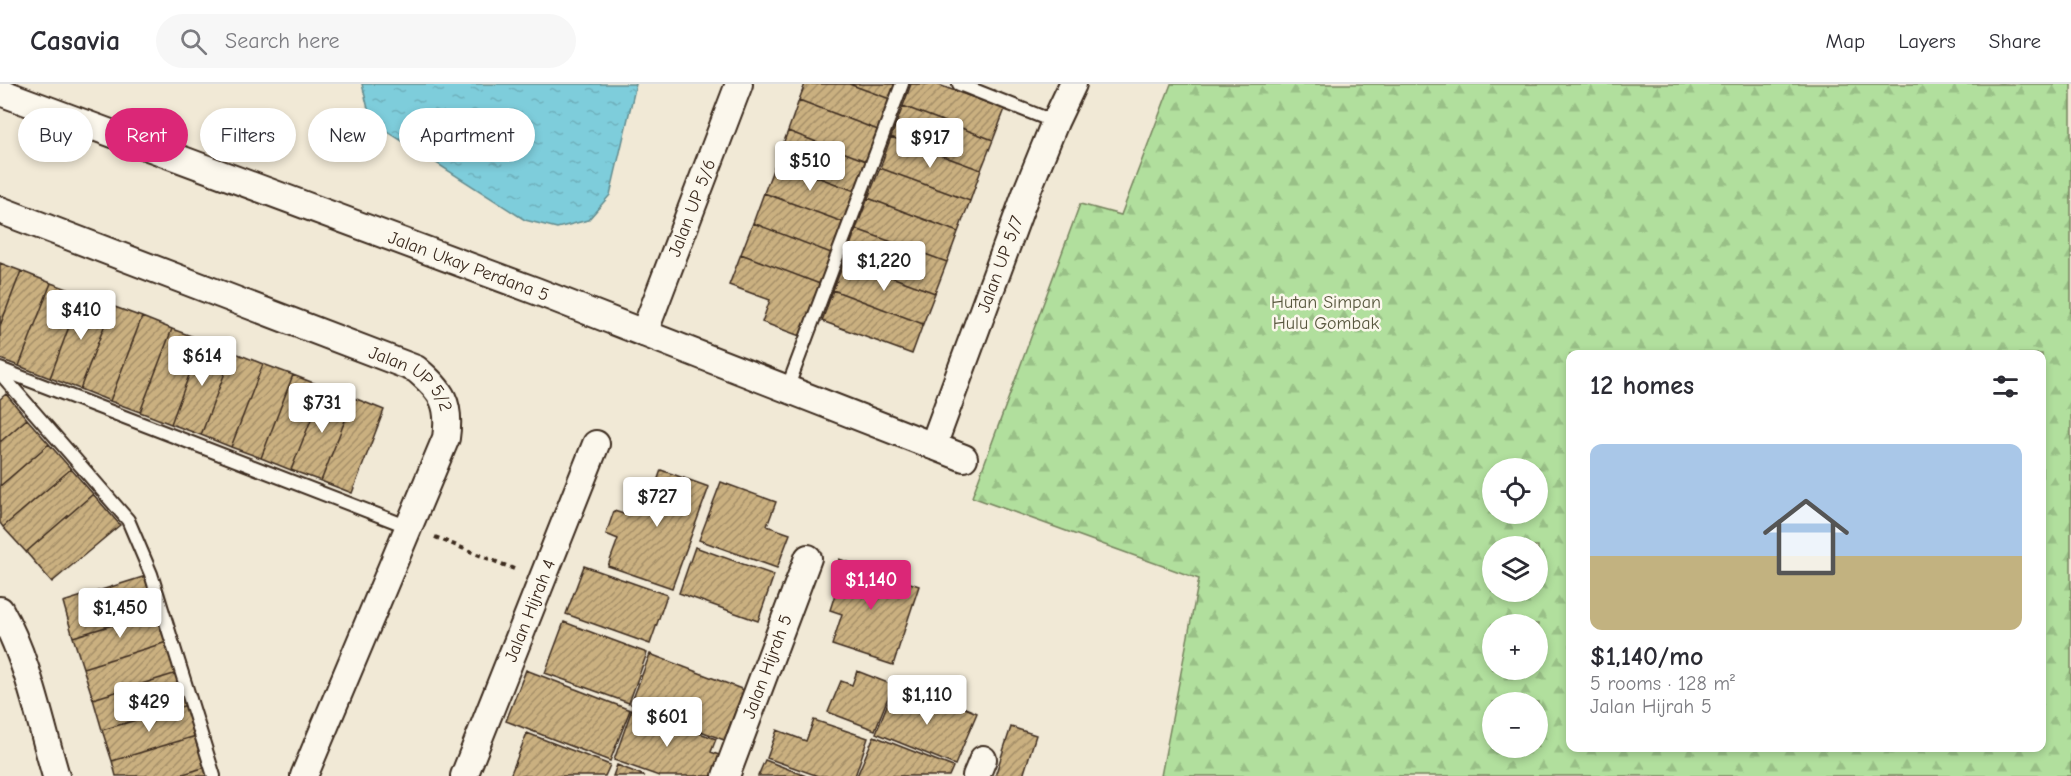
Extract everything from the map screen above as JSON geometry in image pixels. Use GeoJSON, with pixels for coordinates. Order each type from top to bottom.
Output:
{"type":"FeatureCollection","features":[{"type":"Feature","properties":{"kind":"street","name":"Jalan UP 5/6"},"geometry":{"type":"LineString","coordinates":[[644,333],[739,84]]}},
{"type":"Feature","properties":{"kind":"street","name":"Jalan UP 5/7"},"geometry":{"type":"LineString","coordinates":[[933,446],[1027,191],[1073,84]]}},
{"type":"Feature","properties":{"kind":"street","name":"Jalan Ukay Perdana 5"},"geometry":{"type":"LineString","coordinates":[[0,92],[644,333],[964,458]]}},
{"type":"Feature","properties":{"kind":"street","name":"Jalan UP 5/2"},"geometry":{"type":"LineString","coordinates":[[0,210],[416,369],[432,382],[443,398],[449,418],[446,438],[304,776]]}},
{"type":"Feature","properties":{"kind":"street","name":"Jalan Hijrah 4"},"geometry":{"type":"LineString","coordinates":[[464,776],[596,444]]}},
{"type":"Feature","properties":{"kind":"street","name":"Jalan Hijrah 5"},"geometry":{"type":"LineString","coordinates":[[726,776],[808,558]]}},
{"type":"Feature","properties":{"kind":"street"},"geometry":{"type":"LineString","coordinates":[[0,610],[12,632],[21,657],[56,776]]}},
{"type":"Feature","properties":{"kind":"lane"},"geometry":{"type":"LineString","coordinates":[[787,389],[902,84]]}},
{"type":"Feature","properties":{"kind":"lane"},"geometry":{"type":"LineString","coordinates":[[959,84],[1055,122]]}},
{"type":"Feature","properties":{"kind":"lane"},"geometry":{"type":"LineString","coordinates":[[0,371],[409,527]]}},
{"type":"Feature","properties":{"kind":"lane"},"geometry":{"type":"LineString","coordinates":[[0,371],[128,520],[151,574],[214,776]]}},
{"type":"Feature","properties":{"kind":"path"},"geometry":{"type":"LineString","coordinates":[[409,527],[542,580]]}},
{"type":"Feature","properties":{"kind":"green space","name":"Hutan Simpan Hulu Gombak"},"geometry":{"type":"Polygon","coordinates":[[[1171,84],[2071,84],[2071,776],[1161,776],[1199,579],[972,497],[1080,204],[1121,215],[1171,84]]]}},
{"type":"Feature","properties":{"kind":"water"},"geometry":{"type":"Polygon","coordinates":[[[362,84],[636,84],[610,195],[588,220],[557,228],[525,220],[435,162],[535,162],[535,108],[399,108],[399,139],[387,131],[387,108],[368,108],[362,84]]]}},
{"type":"Feature","properties":{"kind":"building"},"geometry":{"type":"Polygon","coordinates":[[[805,84],[849,84],[890,99],[878,130],[799,100],[805,84]]]}},
{"type":"Feature","properties":{"kind":"building"},"geometry":{"type":"Polygon","coordinates":[[[849,84],[895,84],[890,99],[849,84]]]}},
{"type":"Feature","properties":{"kind":"building"},"geometry":{"type":"Polygon","coordinates":[[[911,84],[936,84],[1005,109],[993,140],[903,106],[911,84]]]}},
{"type":"Feature","properties":{"kind":"building"},"geometry":{"type":"Polygon","coordinates":[[[799,100],[878,130],[866,161],[788,131],[799,100]]]}},
{"type":"Feature","properties":{"kind":"building"},"geometry":{"type":"Polygon","coordinates":[[[903,106],[993,140],[981,170],[891,137],[903,106]]]}},
{"type":"Feature","properties":{"kind":"building"},"geometry":{"type":"Polygon","coordinates":[[[788,131],[866,161],[855,191],[776,162],[788,131]]]}},
{"type":"Feature","properties":{"kind":"building"},"geometry":{"type":"Polygon","coordinates":[[[891,137],[981,170],[970,201],[880,168],[891,137]]]}},
{"type":"Feature","properties":{"kind":"building"},"geometry":{"type":"Polygon","coordinates":[[[776,162],[855,191],[843,222],[764,193],[776,162]]]}},
{"type":"Feature","properties":{"kind":"building"},"geometry":{"type":"Polygon","coordinates":[[[880,168],[970,201],[958,232],[868,198],[880,168]]]}},
{"type":"Feature","properties":{"kind":"building"},"geometry":{"type":"Polygon","coordinates":[[[764,193],[843,222],[831,253],[753,223],[764,193]]]}},
{"type":"Feature","properties":{"kind":"building"},"geometry":{"type":"Polygon","coordinates":[[[868,198],[958,232],[947,262],[856,229],[868,198]]]}},
{"type":"Feature","properties":{"kind":"building"},"geometry":{"type":"Polygon","coordinates":[[[753,223],[831,253],[820,284],[741,254],[753,223]]]}},
{"type":"Feature","properties":{"kind":"building"},"geometry":{"type":"Polygon","coordinates":[[[856,229],[947,262],[935,293],[845,260],[856,229]]]}},
{"type":"Feature","properties":{"kind":"building"},"geometry":{"type":"Polygon","coordinates":[[[741,254],[820,284],[800,336],[762,322],[770,300],[729,285],[741,254]]]}},
{"type":"Feature","properties":{"kind":"building"},"geometry":{"type":"Polygon","coordinates":[[[845,260],[935,293],[923,324],[833,290],[845,260]]]}},
{"type":"Feature","properties":{"kind":"building"},"geometry":{"type":"Polygon","coordinates":[[[0,263],[21,271],[0,326],[0,263]]]}},
{"type":"Feature","properties":{"kind":"building"},"geometry":{"type":"Polygon","coordinates":[[[21,271],[51,283],[19,366],[0,359],[0,326],[21,271]]]}},
{"type":"Feature","properties":{"kind":"building"},"geometry":{"type":"Polygon","coordinates":[[[51,283],[81,294],[50,378],[19,366],[51,283]]]}},
{"type":"Feature","properties":{"kind":"building"},"geometry":{"type":"Polygon","coordinates":[[[833,290],[923,324],[912,354],[822,321],[833,290]]]}},
{"type":"Feature","properties":{"kind":"building"},"geometry":{"type":"Polygon","coordinates":[[[81,294],[112,306],[80,389],[50,378],[81,294]]]}},
{"type":"Feature","properties":{"kind":"building"},"geometry":{"type":"Polygon","coordinates":[[[112,306],[142,317],[110,401],[80,389],[112,306]]]}},
{"type":"Feature","properties":{"kind":"building"},"geometry":{"type":"Polygon","coordinates":[[[142,317],[172,329],[140,412],[110,401],[142,317]]]}},
{"type":"Feature","properties":{"kind":"building"},"geometry":{"type":"Polygon","coordinates":[[[172,329],[202,340],[171,424],[140,412],[172,329]]]}},
{"type":"Feature","properties":{"kind":"building"},"geometry":{"type":"Polygon","coordinates":[[[202,340],[233,352],[201,435],[171,424],[202,340]]]}},
{"type":"Feature","properties":{"kind":"building"},"geometry":{"type":"Polygon","coordinates":[[[233,352],[263,364],[231,447],[201,435],[233,352]]]}},
{"type":"Feature","properties":{"kind":"building"},"geometry":{"type":"Polygon","coordinates":[[[263,364],[293,375],[261,458],[231,447],[263,364]]]}},
{"type":"Feature","properties":{"kind":"building"},"geometry":{"type":"Polygon","coordinates":[[[293,375],[324,387],[291,470],[261,458],[293,375]]]}},
{"type":"Feature","properties":{"kind":"building"},"geometry":{"type":"Polygon","coordinates":[[[324,387],[354,398],[321,481],[291,470],[324,387]]]}},
{"type":"Feature","properties":{"kind":"building"},"geometry":{"type":"Polygon","coordinates":[[[6,394],[27,419],[0,442],[0,399],[6,394]]]}},
{"type":"Feature","properties":{"kind":"building"},"geometry":{"type":"Polygon","coordinates":[[[354,398],[384,410],[352,493],[321,481],[354,398]]]}},
{"type":"Feature","properties":{"kind":"building"},"geometry":{"type":"Polygon","coordinates":[[[27,419],[49,444],[0,486],[0,442],[27,419]]]}},
{"type":"Feature","properties":{"kind":"building"},"geometry":{"type":"Polygon","coordinates":[[[49,444],[71,469],[3,527],[0,523],[0,486],[49,444]]]}},
{"type":"Feature","properties":{"kind":"building"},"geometry":{"type":"Polygon","coordinates":[[[71,469],[93,494],[26,552],[3,527],[71,469]]]}},
{"type":"Feature","properties":{"kind":"building"},"geometry":{"type":"Polygon","coordinates":[[[661,470],[709,487],[672,588],[608,566],[618,539],[606,534],[614,511],[627,515],[639,481],[655,487],[661,470]]]}},
{"type":"Feature","properties":{"kind":"building"},"geometry":{"type":"Polygon","coordinates":[[[721,482],[776,502],[767,526],[790,534],[777,568],[699,540],[721,482]]]}},
{"type":"Feature","properties":{"kind":"building"},"geometry":{"type":"Polygon","coordinates":[[[93,494],[120,525],[52,582],[26,552],[93,494]]]}},
{"type":"Feature","properties":{"kind":"building"},"geometry":{"type":"Polygon","coordinates":[[[695,547],[774,575],[758,621],[679,593],[695,547]]]}},
{"type":"Feature","properties":{"kind":"building"},"geometry":{"type":"Polygon","coordinates":[[[839,559],[919,586],[893,665],[832,645],[842,614],[830,610],[839,582],[832,580],[839,559]]]}},
{"type":"Feature","properties":{"kind":"building"},"geometry":{"type":"Polygon","coordinates":[[[584,566],[667,595],[650,644],[566,614],[584,566]]]}},
{"type":"Feature","properties":{"kind":"building"},"geometry":{"type":"Polygon","coordinates":[[[146,576],[158,611],[73,637],[63,602],[146,576]]]}},
{"type":"Feature","properties":{"kind":"building"},"geometry":{"type":"Polygon","coordinates":[[[158,611],[167,642],[83,668],[73,637],[158,611]]]}},
{"type":"Feature","properties":{"kind":"building"},"geometry":{"type":"Polygon","coordinates":[[[564,622],[647,653],[629,703],[545,673],[564,622]]]}},
{"type":"Feature","properties":{"kind":"building"},"geometry":{"type":"Polygon","coordinates":[[[167,642],[177,673],[93,699],[83,668],[167,642]]]}},
{"type":"Feature","properties":{"kind":"building"},"geometry":{"type":"Polygon","coordinates":[[[650,654],[744,690],[724,740],[631,704],[650,654]]]}},
{"type":"Feature","properties":{"kind":"building"},"geometry":{"type":"Polygon","coordinates":[[[526,670],[630,710],[610,761],[506,721],[526,670]]]}},
{"type":"Feature","properties":{"kind":"building"},"geometry":{"type":"Polygon","coordinates":[[[857,671],[893,685],[875,730],[828,712],[841,681],[852,685],[857,671]]]}},
{"type":"Feature","properties":{"kind":"building"},"geometry":{"type":"Polygon","coordinates":[[[177,673],[187,705],[102,730],[93,699],[177,673]]]}},
{"type":"Feature","properties":{"kind":"building"},"geometry":{"type":"Polygon","coordinates":[[[893,690],[942,710],[946,700],[977,713],[955,765],[876,733],[893,690]]]}},
{"type":"Feature","properties":{"kind":"building"},"geometry":{"type":"Polygon","coordinates":[[[187,705],[196,736],[112,761],[102,730],[187,705]]]}},
{"type":"Feature","properties":{"kind":"building"},"geometry":{"type":"Polygon","coordinates":[[[632,709],[716,739],[711,752],[724,757],[717,776],[659,776],[614,760],[632,709]]]}},
{"type":"Feature","properties":{"kind":"building"},"geometry":{"type":"Polygon","coordinates":[[[814,720],[868,738],[855,776],[818,776],[767,758],[777,730],[806,741],[814,720]]]}},
{"type":"Feature","properties":{"kind":"building"},"geometry":{"type":"Polygon","coordinates":[[[1011,727],[1036,735],[1023,776],[995,776],[1011,727]]]}},
{"type":"Feature","properties":{"kind":"building"},"geometry":{"type":"Polygon","coordinates":[[[527,733],[610,765],[605,776],[510,776],[527,733]]]}},
{"type":"Feature","properties":{"kind":"building"},"geometry":{"type":"Polygon","coordinates":[[[196,736],[206,767],[177,776],[116,776],[112,761],[196,736]]]}},
{"type":"Feature","properties":{"kind":"building"},"geometry":{"type":"Polygon","coordinates":[[[874,736],[953,767],[949,776],[857,776],[874,736]]]}},
{"type":"Feature","properties":{"kind":"building"},"geometry":{"type":"Polygon","coordinates":[[[765,760],[806,776],[758,776],[765,760]]]}},
{"type":"Feature","properties":{"kind":"building"},"geometry":{"type":"Polygon","coordinates":[[[617,765],[645,776],[613,776],[617,765]]]}},
{"type":"Feature","properties":{"kind":"building"},"geometry":{"type":"Polygon","coordinates":[[[206,767],[209,776],[177,776],[206,767]]]}}]}
